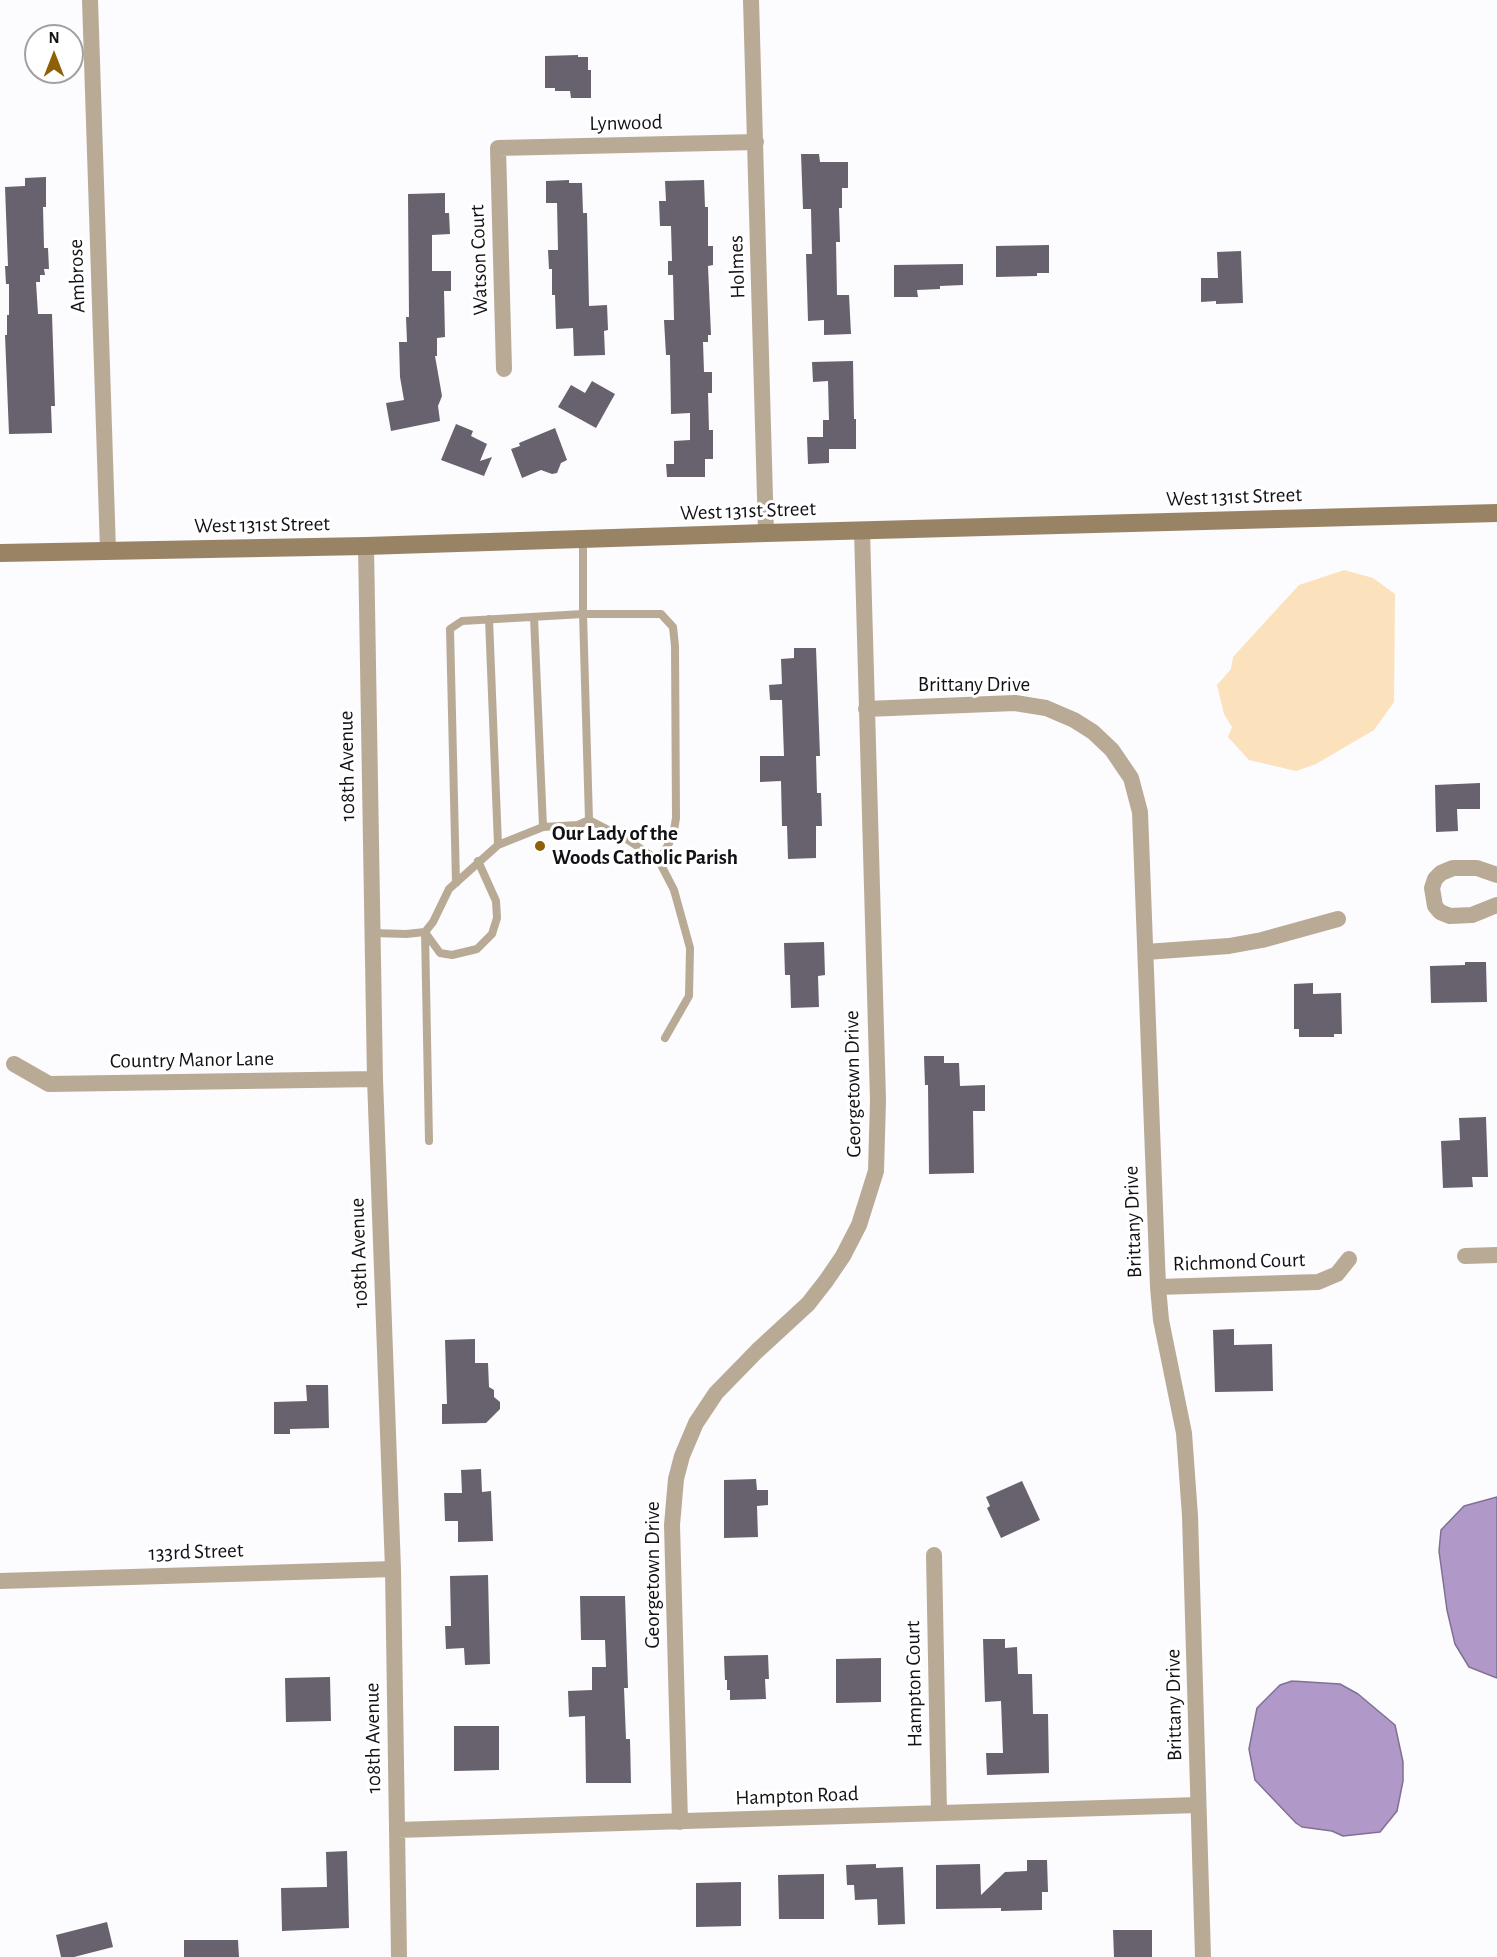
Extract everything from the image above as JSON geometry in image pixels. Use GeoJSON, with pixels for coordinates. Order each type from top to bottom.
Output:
{"type":"FeatureCollection","features":[{"type":"Feature","properties":{"kind":"street","name":"Ambrose"},"geometry":{"type":"LineString","coordinates":[[90,0],[108,550]]}},
{"type":"Feature","properties":{"kind":"street","name":"Holmes"},"geometry":{"type":"LineString","coordinates":[[751,0],[766,533]]}},
{"type":"Feature","properties":{"kind":"street","name":"Lynwood"},"geometry":{"type":"LineString","coordinates":[[498,148],[756,142]]}},
{"type":"Feature","properties":{"kind":"street","name":"Watson Court"},"geometry":{"type":"LineString","coordinates":[[498,148],[504,369]]}},
{"type":"Feature","properties":{"kind":"street","name":"West 131st Street"},"geometry":{"type":"LineString","coordinates":[[0,553],[366,546],[1497,513]]}},
{"type":"Feature","properties":{"kind":"street","name":"Georgetown Drive"},"geometry":{"type":"LineString","coordinates":[[680,1822],[672,1525],[676,1479],[682,1456],[696,1423],[717,1393],[757,1351],[808,1304],[826,1281],[859,1226],[876,1171],[878,1100],[862,531]]}},
{"type":"Feature","properties":{"kind":"street","name":"108th Avenue"},"geometry":{"type":"LineString","coordinates":[[366,546],[375,1079],[393,1569],[399,1957]]}},
{"type":"Feature","properties":{"kind":"street","name":"Brittany Drive"},"geometry":{"type":"LineString","coordinates":[[866,709],[1015,703],[1046,708],[1074,720],[1093,732],[1112,750],[1131,778],[1140,812],[1158,1287],[1161,1320],[1179,1403],[1188,1477],[1196,1672],[1203,1957]]}},
{"type":"Feature","properties":{"kind":"street"},"geometry":{"type":"LineString","coordinates":[[1497,875],[1477,868],[1453,868],[1441,873],[1435,879],[1432,888],[1435,906],[1440,912],[1450,916],[1473,915],[1497,905]]}},
{"type":"Feature","properties":{"kind":"street"},"geometry":{"type":"LineString","coordinates":[[1146,952],[1229,946],[1262,940],[1338,919]]}},
{"type":"Feature","properties":{"kind":"street","name":"Country Manor Lane"},"geometry":{"type":"LineString","coordinates":[[14,1064],[49,1084],[375,1079]]}},
{"type":"Feature","properties":{"kind":"street"},"geometry":{"type":"LineString","coordinates":[[1465,1256],[1497,1255]]}},
{"type":"Feature","properties":{"kind":"street","name":"Richmond Court"},"geometry":{"type":"LineString","coordinates":[[1158,1287],[1318,1282],[1336,1274],[1349,1259]]}},
{"type":"Feature","properties":{"kind":"street","name":"Hampton Court"},"geometry":{"type":"LineString","coordinates":[[934,1555],[939,1813]]}},
{"type":"Feature","properties":{"kind":"street","name":"133rd Street"},"geometry":{"type":"LineString","coordinates":[[0,1581],[393,1569]]}},
{"type":"Feature","properties":{"kind":"street","name":"Hampton Road"},"geometry":{"type":"LineString","coordinates":[[397,1830],[1198,1805]]}},
{"type":"Feature","properties":{"kind":"lane"},"geometry":{"type":"LineString","coordinates":[[583,539],[589,819]]}},
{"type":"Feature","properties":{"kind":"lane"},"geometry":{"type":"LineString","coordinates":[[456,883],[450,629],[462,621],[583,614],[661,614],[673,627],[676,818],[673,836],[658,861]]}},
{"type":"Feature","properties":{"kind":"lane"},"geometry":{"type":"LineString","coordinates":[[534,617],[543,827]]}},
{"type":"Feature","properties":{"kind":"lane"},"geometry":{"type":"LineString","coordinates":[[489,619],[498,845]]}},
{"type":"Feature","properties":{"kind":"lane"},"geometry":{"type":"LineString","coordinates":[[429,1141],[425,932],[433,922],[449,889],[498,845],[543,827],[578,825],[589,819]]}},
{"type":"Feature","properties":{"kind":"lane"},"geometry":{"type":"LineString","coordinates":[[589,819],[628,840],[658,861],[674,890],[690,948],[688,996],[665,1038]]}},
{"type":"Feature","properties":{"kind":"lane"},"geometry":{"type":"LineString","coordinates":[[425,932],[431,944],[440,953],[452,955],[477,949],[492,934],[497,918],[496,901],[478,861]]}},
{"type":"Feature","properties":{"kind":"lane"},"geometry":{"type":"LineString","coordinates":[[373,933],[425,932]]}},
{"type":"Feature","properties":{"kind":"shaded area"},"geometry":{"type":"Polygon","coordinates":[[[1344,570],[1373,578],[1395,594],[1394,702],[1374,730],[1316,764],[1296,771],[1249,760],[1228,737],[1232,727],[1224,714],[1217,685],[1231,669],[1233,657],[1299,585],[1344,570]]]}},
{"type":"Feature","properties":{"kind":"shaded area"},"geometry":{"type":"Polygon","coordinates":[[[1497,1497],[1497,1678],[1469,1667],[1455,1644],[1447,1610],[1439,1551],[1441,1530],[1464,1506],[1497,1497]]]}},
{"type":"Feature","properties":{"kind":"shaded area"},"geometry":{"type":"Polygon","coordinates":[[[1292,1681],[1340,1684],[1358,1694],[1395,1725],[1403,1762],[1403,1781],[1397,1811],[1380,1832],[1343,1836],[1332,1831],[1302,1827],[1255,1780],[1249,1749],[1257,1708],[1280,1685],[1292,1681]]]}},
{"type":"Feature","properties":{"kind":"building"},"geometry":{"type":"Polygon","coordinates":[[[578,55],[578,57],[588,57],[588,70],[591,70],[591,98],[571,98],[570,91],[545,88],[545,56],[578,55]]]}},
{"type":"Feature","properties":{"kind":"building"},"geometry":{"type":"Polygon","coordinates":[[[801,154],[819,154],[820,162],[848,162],[848,188],[842,188],[842,208],[839,208],[840,242],[836,242],[837,295],[849,295],[851,334],[824,335],[824,320],[808,321],[806,254],[812,254],[811,209],[803,209],[801,154]]]}},
{"type":"Feature","properties":{"kind":"building"},"geometry":{"type":"Polygon","coordinates":[[[46,177],[46,207],[43,207],[44,248],[48,248],[49,269],[44,269],[45,275],[40,275],[40,282],[36,282],[38,314],[52,314],[55,406],[51,406],[52,433],[9,434],[5,335],[7,335],[7,315],[9,315],[9,284],[6,284],[5,266],[8,266],[5,187],[25,186],[25,178],[46,177]]]}},
{"type":"Feature","properties":{"kind":"building"},"geometry":{"type":"Polygon","coordinates":[[[569,180],[569,183],[582,183],[583,213],[587,213],[589,306],[607,305],[608,330],[604,331],[605,355],[574,356],[573,328],[556,329],[555,295],[552,295],[552,269],[549,269],[548,250],[558,250],[557,203],[546,203],[546,181],[569,180]]]}},
{"type":"Feature","properties":{"kind":"building"},"geometry":{"type":"Polygon","coordinates":[[[704,180],[705,207],[708,207],[708,246],[713,246],[713,265],[708,266],[711,335],[708,335],[708,342],[703,342],[704,372],[712,372],[712,393],[708,393],[709,430],[713,430],[713,459],[705,459],[705,477],[667,477],[666,464],[674,464],[674,441],[690,440],[690,413],[671,414],[670,355],[666,355],[664,320],[674,320],[673,275],[668,275],[668,261],[672,261],[671,226],[660,226],[659,201],[666,201],[665,181],[704,180]]]}},
{"type":"Feature","properties":{"kind":"building"},"geometry":{"type":"Polygon","coordinates":[[[445,193],[445,213],[449,213],[450,234],[432,235],[432,271],[451,271],[451,291],[444,291],[445,337],[437,338],[437,356],[435,356],[442,396],[438,406],[440,421],[391,431],[386,403],[404,400],[400,377],[399,342],[407,342],[406,317],[409,317],[408,194],[445,193]]]}},
{"type":"Feature","properties":{"kind":"building"},"geometry":{"type":"Polygon","coordinates":[[[1049,245],[1049,273],[1037,273],[1037,276],[996,277],[996,246],[1049,245]]]}},
{"type":"Feature","properties":{"kind":"building"},"geometry":{"type":"Polygon","coordinates":[[[1241,251],[1243,303],[1201,302],[1201,278],[1218,278],[1217,252],[1241,251]]]}},
{"type":"Feature","properties":{"kind":"building"},"geometry":{"type":"Polygon","coordinates":[[[963,264],[963,285],[917,290],[918,297],[894,297],[894,265],[963,264]]]}},
{"type":"Feature","properties":{"kind":"building"},"geometry":{"type":"Polygon","coordinates":[[[853,361],[856,449],[829,449],[829,463],[808,464],[807,437],[823,437],[823,420],[829,420],[828,381],[813,382],[812,362],[853,361]]]}},
{"type":"Feature","properties":{"kind":"building"},"geometry":{"type":"Polygon","coordinates":[[[592,381],[615,394],[596,428],[558,407],[571,385],[585,393],[592,381]]]}},
{"type":"Feature","properties":{"kind":"building"},"geometry":{"type":"Polygon","coordinates":[[[456,424],[473,431],[471,436],[487,444],[480,461],[492,457],[484,476],[441,460],[456,424]]]}},
{"type":"Feature","properties":{"kind":"building"},"geometry":{"type":"Polygon","coordinates":[[[555,428],[567,460],[561,463],[557,473],[552,474],[541,470],[522,478],[511,449],[520,446],[519,443],[555,428]]]}},
{"type":"Feature","properties":{"kind":"building"},"geometry":{"type":"Polygon","coordinates":[[[794,648],[816,648],[820,756],[816,756],[817,793],[821,793],[822,826],[816,826],[816,858],[788,859],[787,826],[782,826],[781,781],[760,782],[760,756],[784,756],[782,700],[770,700],[769,685],[782,684],[781,659],[794,658],[794,648]]]}},
{"type":"Feature","properties":{"kind":"building"},"geometry":{"type":"Polygon","coordinates":[[[1480,783],[1480,809],[1457,809],[1458,831],[1436,832],[1435,785],[1480,783]]]}},
{"type":"Feature","properties":{"kind":"building"},"geometry":{"type":"Polygon","coordinates":[[[824,942],[825,975],[818,976],[819,1007],[791,1008],[790,975],[785,975],[784,943],[824,942]]]}},
{"type":"Feature","properties":{"kind":"building"},"geometry":{"type":"Polygon","coordinates":[[[1465,962],[1486,962],[1487,1002],[1431,1003],[1430,966],[1465,965],[1465,962]]]}},
{"type":"Feature","properties":{"kind":"building"},"geometry":{"type":"Polygon","coordinates":[[[1313,983],[1313,994],[1341,993],[1342,1034],[1334,1034],[1334,1037],[1299,1037],[1299,1029],[1294,1029],[1294,984],[1313,983]]]}},
{"type":"Feature","properties":{"kind":"building"},"geometry":{"type":"Polygon","coordinates":[[[924,1056],[944,1056],[944,1063],[959,1063],[960,1086],[985,1085],[985,1111],[973,1111],[974,1173],[929,1174],[928,1085],[925,1085],[924,1056]]]}},
{"type":"Feature","properties":{"kind":"building"},"geometry":{"type":"Polygon","coordinates":[[[1486,1117],[1488,1177],[1472,1177],[1473,1187],[1443,1188],[1441,1141],[1460,1140],[1459,1118],[1486,1117]]]}},
{"type":"Feature","properties":{"kind":"building"},"geometry":{"type":"Polygon","coordinates":[[[1234,1329],[1234,1345],[1272,1344],[1273,1391],[1215,1392],[1213,1330],[1234,1329]]]}},
{"type":"Feature","properties":{"kind":"building"},"geometry":{"type":"Polygon","coordinates":[[[475,1339],[475,1363],[488,1363],[489,1387],[494,1390],[494,1397],[500,1402],[500,1409],[486,1423],[442,1424],[442,1404],[447,1404],[445,1340],[475,1339]]]}},
{"type":"Feature","properties":{"kind":"building"},"geometry":{"type":"Polygon","coordinates":[[[306,1385],[328,1385],[329,1428],[290,1429],[290,1434],[274,1434],[274,1402],[307,1401],[306,1385]]]}},
{"type":"Feature","properties":{"kind":"building"},"geometry":{"type":"Polygon","coordinates":[[[481,1469],[482,1492],[491,1491],[493,1541],[458,1542],[458,1521],[445,1521],[444,1493],[462,1493],[461,1470],[481,1469]]]}},
{"type":"Feature","properties":{"kind":"building"},"geometry":{"type":"Polygon","coordinates":[[[756,1479],[757,1490],[768,1490],[768,1505],[757,1506],[758,1537],[724,1538],[724,1480],[756,1479]]]}},
{"type":"Feature","properties":{"kind":"building"},"geometry":{"type":"Polygon","coordinates":[[[1022,1481],[1040,1520],[1001,1538],[987,1508],[990,1506],[986,1497],[1022,1481]]]}},
{"type":"Feature","properties":{"kind":"building"},"geometry":{"type":"Polygon","coordinates":[[[488,1575],[490,1664],[465,1665],[464,1648],[446,1649],[445,1626],[451,1626],[450,1576],[488,1575]]]}},
{"type":"Feature","properties":{"kind":"building"},"geometry":{"type":"Polygon","coordinates":[[[580,1596],[625,1596],[628,1688],[624,1688],[626,1739],[630,1739],[631,1783],[586,1783],[585,1716],[569,1717],[568,1691],[592,1690],[592,1667],[606,1667],[605,1640],[581,1640],[580,1596]]]}},
{"type":"Feature","properties":{"kind":"building"},"geometry":{"type":"Polygon","coordinates":[[[983,1639],[1005,1639],[1005,1648],[1017,1647],[1018,1674],[1032,1674],[1033,1714],[1048,1714],[1049,1773],[987,1775],[986,1753],[1003,1753],[1001,1701],[985,1702],[983,1639]]]}},
{"type":"Feature","properties":{"kind":"building"},"geometry":{"type":"Polygon","coordinates":[[[768,1655],[769,1679],[765,1679],[766,1699],[730,1700],[730,1690],[727,1690],[727,1680],[725,1680],[724,1656],[768,1655]]]}},
{"type":"Feature","properties":{"kind":"building"},"geometry":{"type":"Polygon","coordinates":[[[881,1658],[881,1702],[836,1703],[836,1659],[881,1658]]]}},
{"type":"Feature","properties":{"kind":"building"},"geometry":{"type":"Polygon","coordinates":[[[330,1677],[331,1721],[286,1722],[285,1678],[330,1677]]]}},
{"type":"Feature","properties":{"kind":"building"},"geometry":{"type":"Polygon","coordinates":[[[454,1726],[499,1726],[499,1770],[454,1771],[454,1726]]]}},
{"type":"Feature","properties":{"kind":"building"},"geometry":{"type":"Polygon","coordinates":[[[347,1851],[349,1928],[282,1931],[281,1888],[327,1887],[326,1852],[347,1851]]]}},
{"type":"Feature","properties":{"kind":"building"},"geometry":{"type":"Polygon","coordinates":[[[1027,1860],[1047,1860],[1048,1892],[1042,1892],[1042,1910],[936,1909],[936,1865],[980,1864],[981,1895],[1005,1872],[1027,1871],[1027,1860]]]}},
{"type":"Feature","properties":{"kind":"building"},"geometry":{"type":"Polygon","coordinates":[[[876,1864],[876,1868],[903,1867],[905,1924],[878,1925],[877,1899],[855,1900],[854,1885],[847,1885],[846,1865],[876,1864]]]}},
{"type":"Feature","properties":{"kind":"building"},"geometry":{"type":"Polygon","coordinates":[[[824,1874],[824,1919],[779,1919],[778,1875],[824,1874]]]}},
{"type":"Feature","properties":{"kind":"building"},"geometry":{"type":"Polygon","coordinates":[[[741,1882],[741,1926],[696,1927],[696,1883],[741,1882]]]}},
{"type":"Feature","properties":{"kind":"building"},"geometry":{"type":"Polygon","coordinates":[[[107,1922],[113,1947],[74,1957],[61,1957],[56,1935],[107,1922]]]}},
{"type":"Feature","properties":{"kind":"building"},"geometry":{"type":"Polygon","coordinates":[[[1113,1930],[1152,1930],[1152,1957],[1114,1957],[1113,1930]]]}},
{"type":"Feature","properties":{"kind":"building"},"geometry":{"type":"Polygon","coordinates":[[[184,1940],[238,1940],[239,1957],[184,1957],[184,1940]]]}},
{"type":"Feature","properties":{"kind":"place","name":"Our Lady of the Woods Catholic Parish"},"geometry":{"type":"Point","coordinates":[540,846]}}]}
